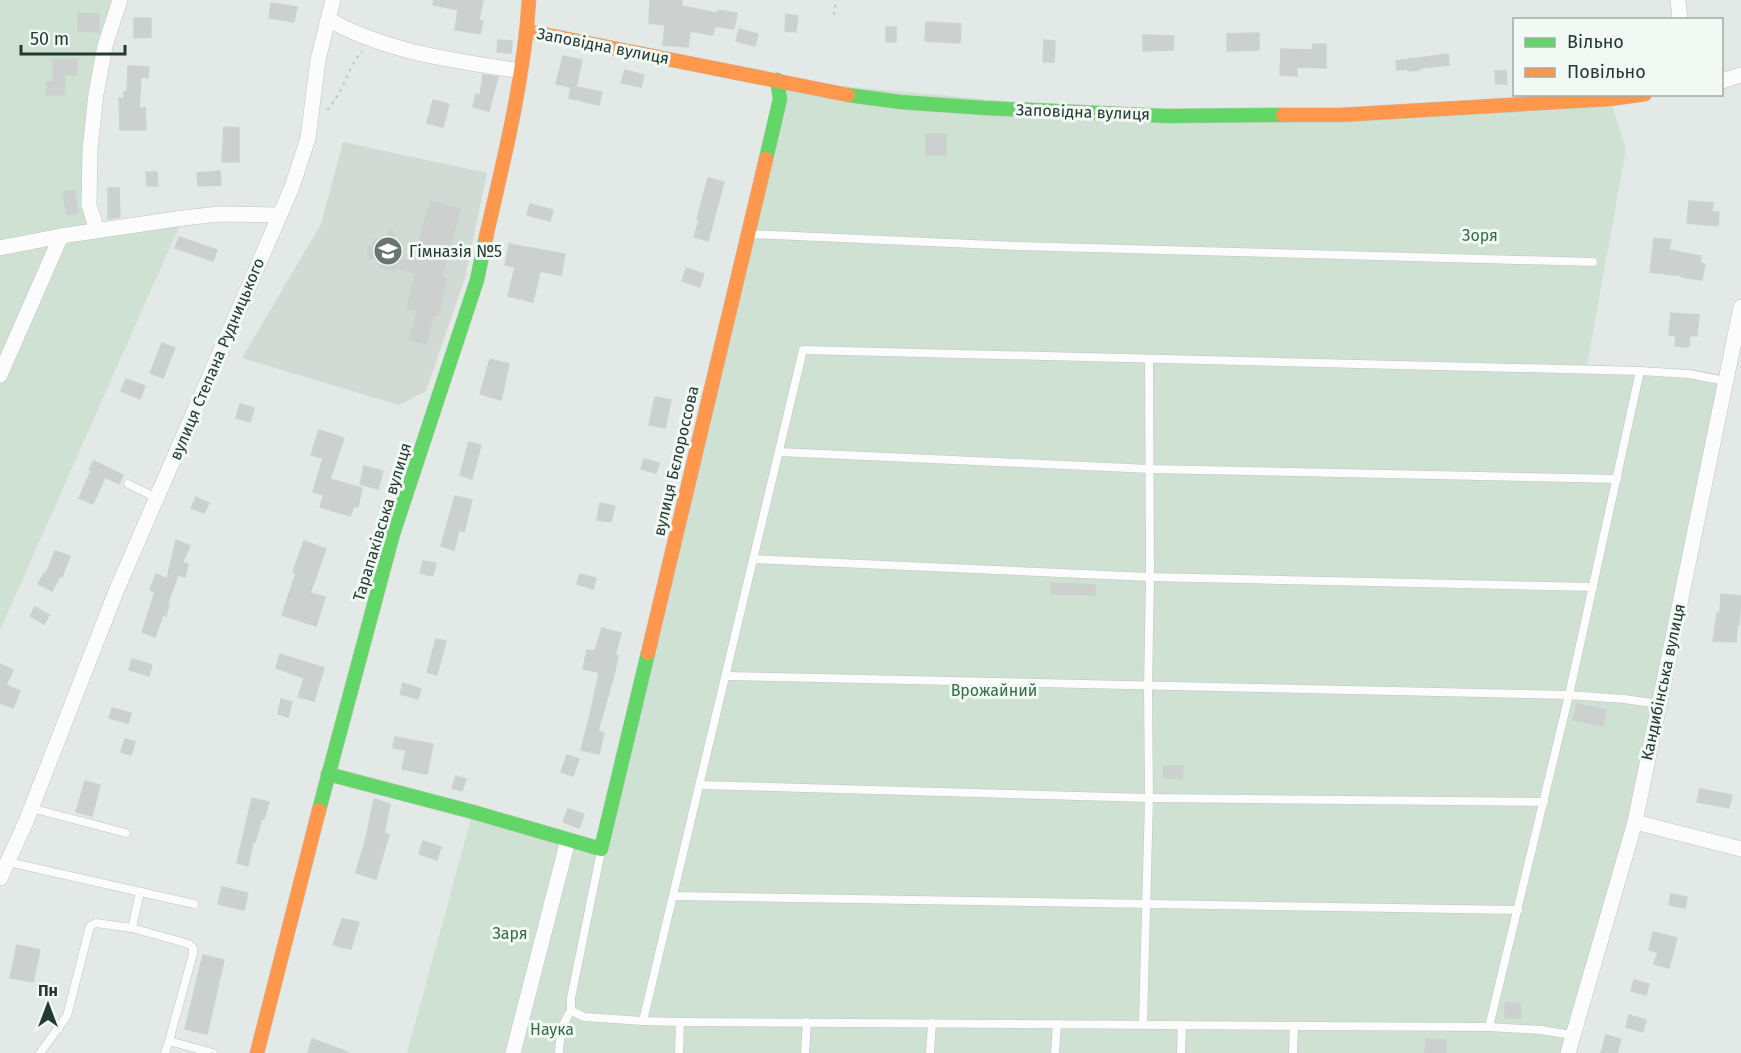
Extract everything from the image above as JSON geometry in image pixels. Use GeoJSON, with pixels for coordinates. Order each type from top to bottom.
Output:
{"type":"FeatureCollection","features":[{"type":"Feature","properties":{"kind":"street"},"geometry":{"type":"LineString","coordinates":[[97,230],[89,205],[90,149],[96,94],[105,45],[120,0]]}},
{"type":"Feature","properties":{"kind":"street","name":"вулиця Степана Рудницького"},"geometry":{"type":"LineString","coordinates":[[0,878],[31,808],[117,589],[292,186],[308,138],[318,60],[333,0]]}},
{"type":"Feature","properties":{"kind":"street","name":"Тарапаківська вулиця"},"geometry":{"type":"LineString","coordinates":[[257,1053],[328,774],[393,534],[477,280],[501,176],[521,71],[529,0]]}},
{"type":"Feature","properties":{"kind":"street"},"geometry":{"type":"LineString","coordinates":[[1678,0],[1680,18]]}},
{"type":"Feature","properties":{"kind":"street"},"geometry":{"type":"LineString","coordinates":[[328,19],[343,28],[377,41],[429,54],[521,71]]}},
{"type":"Feature","properties":{"kind":"street","name":"Заповідна вулиця"},"geometry":{"type":"LineString","coordinates":[[527,31],[831,92],[900,102],[985,108],[1167,116],[1340,115],[1631,96]]}},
{"type":"Feature","properties":{"kind":"street"},"geometry":{"type":"LineString","coordinates":[[1723,81],[1741,75]]}},
{"type":"Feature","properties":{"kind":"street","name":"вулиця Бєлороссова"},"geometry":{"type":"LineString","coordinates":[[601,849],[780,99],[777,81]]}},
{"type":"Feature","properties":{"kind":"street"},"geometry":{"type":"LineString","coordinates":[[0,248],[97,230],[219,214],[279,215]]}},
{"type":"Feature","properties":{"kind":"street"},"geometry":{"type":"LineString","coordinates":[[0,375],[61,236]]}},
{"type":"Feature","properties":{"kind":"street","name":"Кандибінська вулиця"},"geometry":{"type":"LineString","coordinates":[[1568,1053],[1635,822],[1741,307]]}},
{"type":"Feature","properties":{"kind":"street"},"geometry":{"type":"LineString","coordinates":[[328,774],[601,849]]}},
{"type":"Feature","properties":{"kind":"street"},"geometry":{"type":"LineString","coordinates":[[1635,822],[1741,849]]}},
{"type":"Feature","properties":{"kind":"street"},"geometry":{"type":"LineString","coordinates":[[513,1053],[568,840]]}},
{"type":"Feature","properties":{"kind":"lane"},"geometry":{"type":"LineString","coordinates":[[747,234],[1017,246],[1593,262]]}},
{"type":"Feature","properties":{"kind":"lane"},"geometry":{"type":"LineString","coordinates":[[643,1021],[803,350],[1640,371],[1689,374],[1725,381]]}},
{"type":"Feature","properties":{"kind":"lane"},"geometry":{"type":"LineString","coordinates":[[1143,1024],[1149,798],[1149,359]]}},
{"type":"Feature","properties":{"kind":"lane"},"geometry":{"type":"LineString","coordinates":[[1489,1027],[1569,695],[1640,371]]}},
{"type":"Feature","properties":{"kind":"lane"},"geometry":{"type":"LineString","coordinates":[[779,452],[1150,468],[1617,479]]}},
{"type":"Feature","properties":{"kind":"lane"},"geometry":{"type":"LineString","coordinates":[[128,484],[157,498]]}},
{"type":"Feature","properties":{"kind":"lane"},"geometry":{"type":"LineString","coordinates":[[753,559],[1150,577],[1593,587]]}},
{"type":"Feature","properties":{"kind":"lane"},"geometry":{"type":"LineString","coordinates":[[726,676],[1569,695],[1659,704]]}},
{"type":"Feature","properties":{"kind":"lane"},"geometry":{"type":"LineString","coordinates":[[700,785],[1149,798],[1544,802]]}},
{"type":"Feature","properties":{"kind":"lane"},"geometry":{"type":"LineString","coordinates":[[31,808],[126,833]]}},
{"type":"Feature","properties":{"kind":"lane"},"geometry":{"type":"LineString","coordinates":[[559,1053],[561,1028],[571,1011],[571,998],[601,849]]}},
{"type":"Feature","properties":{"kind":"lane"},"geometry":{"type":"LineString","coordinates":[[8,862],[194,904]]}},
{"type":"Feature","properties":{"kind":"lane"},"geometry":{"type":"LineString","coordinates":[[132,928],[140,892]]}},
{"type":"Feature","properties":{"kind":"lane"},"geometry":{"type":"LineString","coordinates":[[673,896],[1518,910]]}},
{"type":"Feature","properties":{"kind":"lane"},"geometry":{"type":"LineString","coordinates":[[40,1053],[67,1016],[90,926],[96,922],[132,928],[189,944],[193,948],[165,1053]]}},
{"type":"Feature","properties":{"kind":"lane"},"geometry":{"type":"LineString","coordinates":[[571,1011],[584,1017],[680,1022],[1489,1027],[1541,1030],[1572,1035]]}},
{"type":"Feature","properties":{"kind":"lane"},"geometry":{"type":"LineString","coordinates":[[679,1053],[680,1022]]}},
{"type":"Feature","properties":{"kind":"lane"},"geometry":{"type":"LineString","coordinates":[[805,1053],[807,1022]]}},
{"type":"Feature","properties":{"kind":"lane"},"geometry":{"type":"LineString","coordinates":[[930,1053],[932,1023]]}},
{"type":"Feature","properties":{"kind":"lane"},"geometry":{"type":"LineString","coordinates":[[1055,1053],[1057,1024]]}},
{"type":"Feature","properties":{"kind":"lane"},"geometry":{"type":"LineString","coordinates":[[1181,1053],[1182,1025]]}},
{"type":"Feature","properties":{"kind":"lane"},"geometry":{"type":"LineString","coordinates":[[1293,1053],[1294,1026]]}},
{"type":"Feature","properties":{"kind":"lane"},"geometry":{"type":"LineString","coordinates":[[169,1041],[213,1053]]}},
{"type":"Feature","properties":{"kind":"path"},"geometry":{"type":"LineString","coordinates":[[834,15],[836,0]]}},
{"type":"Feature","properties":{"kind":"path"},"geometry":{"type":"LineString","coordinates":[[310,122],[323,115],[334,104],[353,62],[367,46],[377,41]]}},
{"type":"Feature","properties":{"kind":"shaded area","name":"Гімназія №5"},"geometry":{"type":"Polygon","coordinates":[[[343,142],[487,173],[465,278],[426,391],[399,405],[242,358],[321,224],[343,142]]]}},
{"type":"Feature","properties":{"kind":"green space"},"geometry":{"type":"Polygon","coordinates":[[[0,0],[120,0],[90,149],[97,230],[183,218],[0,630],[0,0]]]}},
{"type":"Feature","properties":{"kind":"green space","name":"Врожайний"},"geometry":{"type":"Polygon","coordinates":[[[777,80],[1167,116],[1610,99],[1626,149],[1587,365],[1689,369],[1726,375],[1635,822],[1568,1053],[407,1053],[472,815],[600,852],[777,80]]]}},
{"type":"Feature","properties":{"kind":"building"},"geometry":{"type":"Polygon","coordinates":[[[434,0],[483,0],[479,20],[483,21],[480,34],[455,30],[458,10],[433,5],[434,0]]]}},
{"type":"Feature","properties":{"kind":"building"},"geometry":{"type":"Polygon","coordinates":[[[650,0],[682,0],[681,6],[717,13],[718,10],[737,13],[734,29],[715,26],[713,35],[690,31],[688,47],[663,45],[665,25],[649,23],[650,0]]]}},
{"type":"Feature","properties":{"kind":"building"},"geometry":{"type":"Polygon","coordinates":[[[271,3],[297,7],[294,22],[269,18],[271,3]]]}},
{"type":"Feature","properties":{"kind":"building"},"geometry":{"type":"Polygon","coordinates":[[[78,13],[99,14],[99,32],[78,31],[78,13]]]}},
{"type":"Feature","properties":{"kind":"building"},"geometry":{"type":"Polygon","coordinates":[[[786,14],[798,16],[796,32],[785,31],[786,14]]]}},
{"type":"Feature","properties":{"kind":"building"},"geometry":{"type":"Polygon","coordinates":[[[134,18],[151,18],[151,37],[134,38],[134,18]]]}},
{"type":"Feature","properties":{"kind":"building"},"geometry":{"type":"Polygon","coordinates":[[[926,22],[961,24],[960,43],[925,41],[926,22]]]}},
{"type":"Feature","properties":{"kind":"building"},"geometry":{"type":"Polygon","coordinates":[[[886,27],[896,27],[896,42],[886,42],[886,27]]]}},
{"type":"Feature","properties":{"kind":"building"},"geometry":{"type":"Polygon","coordinates":[[[739,29],[758,34],[755,46],[736,41],[739,29]]]}},
{"type":"Feature","properties":{"kind":"building"},"geometry":{"type":"Polygon","coordinates":[[[1259,33],[1259,50],[1227,51],[1227,34],[1259,33]]]}},
{"type":"Feature","properties":{"kind":"building"},"geometry":{"type":"Polygon","coordinates":[[[1143,35],[1174,36],[1173,50],[1143,51],[1143,35]]]}},
{"type":"Feature","properties":{"kind":"building"},"geometry":{"type":"Polygon","coordinates":[[[498,40],[512,41],[511,53],[497,52],[498,40]]]}},
{"type":"Feature","properties":{"kind":"building"},"geometry":{"type":"Polygon","coordinates":[[[1044,40],[1055,41],[1054,62],[1043,62],[1044,40]]]}},
{"type":"Feature","properties":{"kind":"building"},"geometry":{"type":"Polygon","coordinates":[[[1313,44],[1326,44],[1326,68],[1297,67],[1297,76],[1280,75],[1281,49],[1313,50],[1313,44]]]}},
{"type":"Feature","properties":{"kind":"building"},"geometry":{"type":"Polygon","coordinates":[[[1448,54],[1449,65],[1420,68],[1420,70],[1397,70],[1396,61],[1448,54]]]}},
{"type":"Feature","properties":{"kind":"building"},"geometry":{"type":"Polygon","coordinates":[[[563,56],[582,60],[576,87],[602,92],[599,105],[569,98],[571,87],[556,84],[563,56]]]}},
{"type":"Feature","properties":{"kind":"building"},"geometry":{"type":"Polygon","coordinates":[[[53,59],[78,59],[76,75],[65,75],[64,95],[46,95],[47,82],[53,82],[53,59]]]}},
{"type":"Feature","properties":{"kind":"building"},"geometry":{"type":"Polygon","coordinates":[[[128,66],[149,67],[148,78],[141,77],[139,108],[145,108],[146,130],[120,130],[119,98],[124,99],[124,92],[127,92],[128,66]]]}},
{"type":"Feature","properties":{"kind":"building"},"geometry":{"type":"Polygon","coordinates":[[[625,70],[644,75],[641,87],[621,83],[625,70]]]}},
{"type":"Feature","properties":{"kind":"building"},"geometry":{"type":"Polygon","coordinates":[[[1495,71],[1506,71],[1507,84],[1496,84],[1495,71]]]}},
{"type":"Feature","properties":{"kind":"building"},"geometry":{"type":"Polygon","coordinates":[[[483,75],[498,77],[489,111],[473,107],[476,94],[480,96],[483,75]]]}},
{"type":"Feature","properties":{"kind":"building"},"geometry":{"type":"Polygon","coordinates":[[[433,100],[449,104],[443,127],[427,123],[433,100]]]}},
{"type":"Feature","properties":{"kind":"building"},"geometry":{"type":"Polygon","coordinates":[[[224,127],[239,128],[239,162],[222,162],[224,127]]]}},
{"type":"Feature","properties":{"kind":"building"},"geometry":{"type":"Polygon","coordinates":[[[926,134],[946,134],[946,155],[926,155],[926,134]]]}},
{"type":"Feature","properties":{"kind":"building"},"geometry":{"type":"Polygon","coordinates":[[[220,171],[221,185],[198,186],[197,173],[220,171]]]}},
{"type":"Feature","properties":{"kind":"building"},"geometry":{"type":"Polygon","coordinates":[[[146,172],[157,172],[158,186],[147,186],[146,172]]]}},
{"type":"Feature","properties":{"kind":"building"},"geometry":{"type":"Polygon","coordinates":[[[708,178],[724,182],[708,241],[694,237],[708,178]]]}},
{"type":"Feature","properties":{"kind":"building"},"geometry":{"type":"Polygon","coordinates":[[[108,188],[119,188],[120,217],[108,219],[108,188]]]}},
{"type":"Feature","properties":{"kind":"building"},"geometry":{"type":"Polygon","coordinates":[[[74,190],[78,213],[67,215],[63,192],[74,190]]]}},
{"type":"Feature","properties":{"kind":"building"},"geometry":{"type":"Polygon","coordinates":[[[430,201],[460,209],[442,277],[447,279],[438,316],[434,315],[426,344],[409,340],[417,311],[407,308],[416,273],[395,268],[395,271],[380,268],[380,259],[368,259],[368,246],[373,246],[374,239],[387,239],[389,230],[394,231],[393,257],[414,262],[430,201]]]}},
{"type":"Feature","properties":{"kind":"building"},"geometry":{"type":"Polygon","coordinates":[[[1689,201],[1713,203],[1712,212],[1719,212],[1718,226],[1687,223],[1689,201]]]}},
{"type":"Feature","properties":{"kind":"building"},"geometry":{"type":"Polygon","coordinates":[[[530,204],[553,210],[550,221],[527,215],[530,204]]]}},
{"type":"Feature","properties":{"kind":"building"},"geometry":{"type":"Polygon","coordinates":[[[179,237],[217,250],[213,261],[175,248],[179,237]]]}},
{"type":"Feature","properties":{"kind":"building"},"geometry":{"type":"Polygon","coordinates":[[[1654,238],[1671,240],[1669,250],[1701,256],[1700,263],[1705,264],[1702,280],[1650,272],[1654,238]]]}},
{"type":"Feature","properties":{"kind":"building"},"geometry":{"type":"Polygon","coordinates":[[[509,244],[565,254],[561,275],[540,271],[533,302],[508,296],[515,267],[505,265],[509,244]]]}},
{"type":"Feature","properties":{"kind":"building"},"geometry":{"type":"Polygon","coordinates":[[[686,268],[704,274],[700,287],[682,281],[686,268]]]}},
{"type":"Feature","properties":{"kind":"building"},"geometry":{"type":"Polygon","coordinates":[[[1671,313],[1699,315],[1697,336],[1690,335],[1689,347],[1675,346],[1676,336],[1669,335],[1671,313]]]}},
{"type":"Feature","properties":{"kind":"building"},"geometry":{"type":"Polygon","coordinates":[[[162,343],[175,348],[163,378],[150,373],[162,343]]]}},
{"type":"Feature","properties":{"kind":"building"},"geometry":{"type":"Polygon","coordinates":[[[490,359],[509,364],[501,400],[480,394],[490,359]]]}},
{"type":"Feature","properties":{"kind":"building"},"geometry":{"type":"Polygon","coordinates":[[[126,379],[145,386],[140,399],[121,391],[126,379]]]}},
{"type":"Feature","properties":{"kind":"building"},"geometry":{"type":"Polygon","coordinates":[[[655,397],[671,400],[665,428],[649,425],[655,397]]]}},
{"type":"Feature","properties":{"kind":"building"},"geometry":{"type":"Polygon","coordinates":[[[240,404],[254,408],[250,422],[236,418],[240,404]]]}},
{"type":"Feature","properties":{"kind":"building"},"geometry":{"type":"Polygon","coordinates":[[[319,430],[344,438],[330,479],[362,488],[358,507],[354,506],[350,516],[320,507],[324,495],[313,492],[323,458],[311,455],[319,430]]]}},
{"type":"Feature","properties":{"kind":"building"},"geometry":{"type":"Polygon","coordinates":[[[469,442],[481,445],[472,479],[460,475],[469,442]]]}},
{"type":"Feature","properties":{"kind":"building"},"geometry":{"type":"Polygon","coordinates":[[[644,459],[659,463],[656,473],[641,469],[644,459]]]}},
{"type":"Feature","properties":{"kind":"building"},"geometry":{"type":"Polygon","coordinates":[[[94,461],[123,475],[119,484],[105,477],[93,504],[79,498],[94,461]]]}},
{"type":"Feature","properties":{"kind":"building"},"geometry":{"type":"Polygon","coordinates":[[[364,466],[383,471],[378,489],[360,484],[364,466]]]}},
{"type":"Feature","properties":{"kind":"building"},"geometry":{"type":"Polygon","coordinates":[[[455,496],[472,500],[464,532],[459,530],[454,550],[441,546],[455,496]]]}},
{"type":"Feature","properties":{"kind":"building"},"geometry":{"type":"Polygon","coordinates":[[[196,497],[209,503],[204,513],[191,508],[196,497]]]}},
{"type":"Feature","properties":{"kind":"building"},"geometry":{"type":"Polygon","coordinates":[[[600,503],[615,506],[611,522],[597,520],[600,503]]]}},
{"type":"Feature","properties":{"kind":"building"},"geometry":{"type":"Polygon","coordinates":[[[176,540],[190,546],[182,563],[188,564],[185,577],[178,575],[167,605],[169,605],[166,616],[163,615],[155,637],[142,632],[155,592],[150,590],[156,574],[167,579],[176,540]]]}},
{"type":"Feature","properties":{"kind":"building"},"geometry":{"type":"Polygon","coordinates":[[[304,541],[326,549],[310,593],[325,597],[316,626],[282,615],[304,541]]]}},
{"type":"Feature","properties":{"kind":"building"},"geometry":{"type":"Polygon","coordinates":[[[55,551],[70,556],[62,577],[60,576],[52,591],[38,584],[44,573],[46,574],[55,551]]]}},
{"type":"Feature","properties":{"kind":"building"},"geometry":{"type":"Polygon","coordinates":[[[423,561],[436,563],[433,576],[420,573],[423,561]]]}},
{"type":"Feature","properties":{"kind":"building"},"geometry":{"type":"Polygon","coordinates":[[[580,574],[596,578],[593,589],[577,584],[580,574]]]}},
{"type":"Feature","properties":{"kind":"building"},"geometry":{"type":"Polygon","coordinates":[[[1051,583],[1095,585],[1095,595],[1051,594],[1051,583]]]}},
{"type":"Feature","properties":{"kind":"building"},"geometry":{"type":"Polygon","coordinates":[[[1721,594],[1741,596],[1736,642],[1713,641],[1717,613],[1720,613],[1721,594]]]}},
{"type":"Feature","properties":{"kind":"building"},"geometry":{"type":"Polygon","coordinates":[[[35,607],[49,615],[44,624],[30,616],[35,607]]]}},
{"type":"Feature","properties":{"kind":"building"},"geometry":{"type":"Polygon","coordinates":[[[602,628],[621,633],[615,655],[618,656],[614,675],[598,731],[604,733],[599,754],[581,750],[599,672],[583,669],[587,650],[595,651],[602,628]]]}},
{"type":"Feature","properties":{"kind":"building"},"geometry":{"type":"Polygon","coordinates":[[[436,639],[446,641],[437,675],[427,672],[436,639]]]}},
{"type":"Feature","properties":{"kind":"building"},"geometry":{"type":"Polygon","coordinates":[[[280,654],[324,668],[314,701],[298,697],[304,678],[276,668],[280,654]]]}},
{"type":"Feature","properties":{"kind":"building"},"geometry":{"type":"Polygon","coordinates":[[[132,659],[152,665],[149,676],[129,670],[132,659]]]}},
{"type":"Feature","properties":{"kind":"building"},"geometry":{"type":"Polygon","coordinates":[[[0,664],[13,670],[6,685],[20,691],[13,708],[0,703],[0,664]]]}},
{"type":"Feature","properties":{"kind":"building"},"geometry":{"type":"Polygon","coordinates":[[[403,683],[421,689],[418,699],[400,694],[403,683]]]}},
{"type":"Feature","properties":{"kind":"building"},"geometry":{"type":"Polygon","coordinates":[[[281,699],[292,702],[288,717],[278,714],[281,699]]]}},
{"type":"Feature","properties":{"kind":"building"},"geometry":{"type":"Polygon","coordinates":[[[1577,704],[1606,710],[1603,726],[1573,720],[1577,704]]]}},
{"type":"Feature","properties":{"kind":"building"},"geometry":{"type":"Polygon","coordinates":[[[112,708],[131,713],[128,723],[109,718],[112,708]]]}},
{"type":"Feature","properties":{"kind":"building"},"geometry":{"type":"Polygon","coordinates":[[[395,737],[433,744],[427,774],[402,769],[406,750],[393,748],[395,737]]]}},
{"type":"Feature","properties":{"kind":"building"},"geometry":{"type":"Polygon","coordinates":[[[125,739],[135,742],[131,755],[121,752],[125,739]]]}},
{"type":"Feature","properties":{"kind":"building"},"geometry":{"type":"Polygon","coordinates":[[[567,755],[579,759],[573,776],[561,772],[567,755]]]}},
{"type":"Feature","properties":{"kind":"building"},"geometry":{"type":"Polygon","coordinates":[[[1164,766],[1183,766],[1182,779],[1163,778],[1164,766]]]}},
{"type":"Feature","properties":{"kind":"building"},"geometry":{"type":"Polygon","coordinates":[[[456,776],[466,779],[462,791],[452,788],[456,776]]]}},
{"type":"Feature","properties":{"kind":"building"},"geometry":{"type":"Polygon","coordinates":[[[85,781],[100,785],[92,816],[76,812],[85,781]]]}},
{"type":"Feature","properties":{"kind":"building"},"geometry":{"type":"Polygon","coordinates":[[[1700,789],[1732,795],[1729,808],[1697,802],[1700,789]]]}},
{"type":"Feature","properties":{"kind":"building"},"geometry":{"type":"Polygon","coordinates":[[[252,798],[269,802],[255,842],[253,842],[248,866],[237,863],[252,798]]]}},
{"type":"Feature","properties":{"kind":"building"},"geometry":{"type":"Polygon","coordinates":[[[374,799],[390,804],[384,833],[389,835],[376,879],[356,873],[374,799]]]}},
{"type":"Feature","properties":{"kind":"building"},"geometry":{"type":"Polygon","coordinates":[[[568,809],[584,814],[579,828],[563,822],[568,809]]]}},
{"type":"Feature","properties":{"kind":"building"},"geometry":{"type":"Polygon","coordinates":[[[423,841],[441,847],[437,860],[419,854],[423,841]]]}},
{"type":"Feature","properties":{"kind":"building"},"geometry":{"type":"Polygon","coordinates":[[[222,887],[248,893],[244,910],[218,904],[222,887]]]}},
{"type":"Feature","properties":{"kind":"building"},"geometry":{"type":"Polygon","coordinates":[[[1671,894],[1687,897],[1685,908],[1669,905],[1671,894]]]}},
{"type":"Feature","properties":{"kind":"building"},"geometry":{"type":"Polygon","coordinates":[[[342,919],[359,922],[351,949],[333,945],[342,919]]]}},
{"type":"Feature","properties":{"kind":"building"},"geometry":{"type":"Polygon","coordinates":[[[1653,932],[1677,938],[1669,968],[1654,964],[1658,952],[1649,950],[1653,932]]]}},
{"type":"Feature","properties":{"kind":"building"},"geometry":{"type":"Polygon","coordinates":[[[17,945],[40,950],[33,982],[10,978],[17,945]]]}},
{"type":"Feature","properties":{"kind":"building"},"geometry":{"type":"Polygon","coordinates":[[[203,955],[224,960],[207,1034],[185,1029],[203,955]]]}},
{"type":"Feature","properties":{"kind":"building"},"geometry":{"type":"Polygon","coordinates":[[[1634,980],[1649,984],[1646,995],[1631,991],[1634,980]]]}},
{"type":"Feature","properties":{"kind":"building"},"geometry":{"type":"Polygon","coordinates":[[[1505,1003],[1520,1003],[1521,1018],[1505,1018],[1505,1003]]]}},
{"type":"Feature","properties":{"kind":"building"},"geometry":{"type":"Polygon","coordinates":[[[1629,1015],[1646,1020],[1643,1032],[1626,1027],[1629,1015]]]}},
{"type":"Feature","properties":{"kind":"building"},"geometry":{"type":"Polygon","coordinates":[[[1606,1035],[1621,1039],[1617,1053],[1601,1053],[1606,1035]]]}},
{"type":"Feature","properties":{"kind":"building"},"geometry":{"type":"Polygon","coordinates":[[[312,1039],[348,1052],[348,1053],[308,1053],[312,1039]]]}},
{"type":"Feature","properties":{"kind":"building"},"geometry":{"type":"Polygon","coordinates":[[[1426,1039],[1446,1040],[1446,1053],[1425,1053],[1426,1039]]]}},
{"type":"Feature","properties":{"kind":"traffic: fast"},"geometry":{"type":"LineString","coordinates":[[766,159],[780,99],[777,80]]}},
{"type":"Feature","properties":{"kind":"traffic: fast"},"geometry":{"type":"LineString","coordinates":[[848,95],[900,102],[985,108],[1167,116],[1283,115]]}},
{"type":"Feature","properties":{"kind":"traffic: fast"},"geometry":{"type":"LineString","coordinates":[[319,810],[393,534],[477,280],[486,237]]}},
{"type":"Feature","properties":{"kind":"traffic: fast"},"geometry":{"type":"LineString","coordinates":[[328,774],[601,849],[648,653]]}},
{"type":"Feature","properties":{"kind":"traffic: slow"},"geometry":{"type":"LineString","coordinates":[[486,237],[518,90],[529,0]]}},
{"type":"Feature","properties":{"kind":"traffic: slow"},"geometry":{"type":"LineString","coordinates":[[527,31],[848,95]]}},
{"type":"Feature","properties":{"kind":"traffic: slow"},"geometry":{"type":"LineString","coordinates":[[1283,115],[1340,115],[1631,96]]}},
{"type":"Feature","properties":{"kind":"traffic: slow"},"geometry":{"type":"LineString","coordinates":[[648,653],[766,159]]}},
{"type":"Feature","properties":{"kind":"traffic: slow"},"geometry":{"type":"LineString","coordinates":[[257,1053],[319,810]]}},
{"type":"Feature","properties":{"kind":"place","name":"Гімназія №5"},"geometry":{"type":"Point","coordinates":[388,251]}},
{"type":"Feature","properties":{"kind":"park label","name":"Зоря"},"geometry":{"type":"Point","coordinates":[1480,235]}},
{"type":"Feature","properties":{"kind":"park label","name":"Заря"},"geometry":{"type":"Point","coordinates":[510,933]}},
{"type":"Feature","properties":{"kind":"park label","name":"Наука"},"geometry":{"type":"Point","coordinates":[552,1029]}}]}
